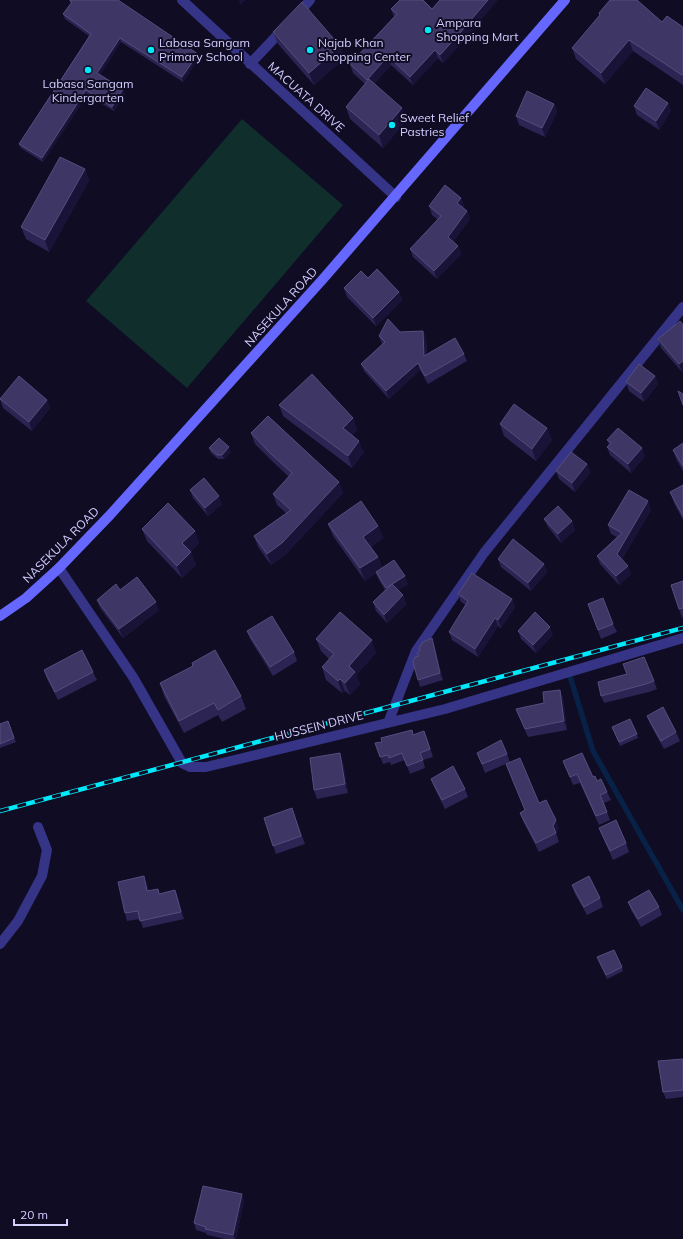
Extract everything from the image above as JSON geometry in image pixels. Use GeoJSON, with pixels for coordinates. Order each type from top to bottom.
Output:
{"type":"FeatureCollection","features":[{"type":"Feature","properties":{"kind":"main road","name":"NASEKULA ROAD"},"geometry":{"type":"LineString","coordinates":[[0,616],[26,598],[59,568],[110,515],[396,197],[565,0]]}},
{"type":"Feature","properties":{"kind":"street","name":"MACUATA DRIVE"},"geometry":{"type":"LineString","coordinates":[[182,0],[396,197]]}},
{"type":"Feature","properties":{"kind":"street"},"geometry":{"type":"LineString","coordinates":[[250,64],[310,0]]}},
{"type":"Feature","properties":{"kind":"street"},"geometry":{"type":"LineString","coordinates":[[388,723],[416,651],[484,553],[683,307]]}},
{"type":"Feature","properties":{"kind":"street","name":"HUSSEIN DRIVE"},"geometry":{"type":"LineString","coordinates":[[59,568],[133,677],[182,763],[190,767],[206,767],[445,709],[683,638]]}},
{"type":"Feature","properties":{"kind":"street"},"geometry":{"type":"LineString","coordinates":[[0,944],[18,921],[42,876],[47,850],[38,827]]}},
{"type":"Feature","properties":{"kind":"green space"},"geometry":{"type":"Polygon","coordinates":[[[242,119],[343,205],[187,388],[86,301],[242,119]]]}},
{"type":"Feature","properties":{"kind":"building","name":"Labasa Sangam Kindergarten"},"geometry":{"type":"Polygon","coordinates":[[[70,0],[118,0],[198,54],[182,77],[120,38],[97,73],[123,89],[112,107],[86,90],[42,158],[19,144],[91,34],[63,14],[72,2],[70,0]]]}},
{"type":"Feature","properties":{"kind":"building"},"geometry":{"type":"Polygon","coordinates":[[[400,0],[423,0],[432,9],[440,0],[488,0],[440,55],[435,50],[410,77],[388,56],[367,80],[350,64],[397,14],[391,9],[400,0]]]}},
{"type":"Feature","properties":{"kind":"building"},"geometry":{"type":"Polygon","coordinates":[[[610,0],[637,0],[662,22],[667,16],[683,27],[682,75],[629,40],[601,73],[572,48],[600,15],[599,13],[610,0]]]}},
{"type":"Feature","properties":{"kind":"building","name":"Najab Khan Shopping Center"},"geometry":{"type":"Polygon","coordinates":[[[302,2],[340,46],[309,73],[273,32],[302,2]]]}},
{"type":"Feature","properties":{"kind":"building"},"geometry":{"type":"Polygon","coordinates":[[[369,79],[402,108],[379,135],[346,107],[369,79]]]}},
{"type":"Feature","properties":{"kind":"building"},"geometry":{"type":"Polygon","coordinates":[[[646,88],[668,103],[656,121],[634,106],[646,88]]]}},
{"type":"Feature","properties":{"kind":"building"},"geometry":{"type":"Polygon","coordinates":[[[527,91],[554,104],[542,128],[516,116],[527,91]]]}},
{"type":"Feature","properties":{"kind":"building"},"geometry":{"type":"Polygon","coordinates":[[[60,157],[85,169],[45,240],[21,227],[60,157]]]}},
{"type":"Feature","properties":{"kind":"building"},"geometry":{"type":"Polygon","coordinates":[[[445,185],[461,198],[457,203],[467,211],[448,237],[458,246],[434,271],[410,249],[441,216],[429,206],[445,185]]]}},
{"type":"Feature","properties":{"kind":"building"},"geometry":{"type":"Polygon","coordinates":[[[377,269],[399,292],[373,318],[344,288],[361,271],[368,278],[377,269]]]}},
{"type":"Feature","properties":{"kind":"building"},"geometry":{"type":"Polygon","coordinates":[[[388,319],[400,332],[423,331],[424,356],[455,338],[464,354],[425,376],[418,363],[386,391],[361,364],[385,342],[379,336],[388,319]]]}},
{"type":"Feature","properties":{"kind":"building"},"geometry":{"type":"Polygon","coordinates":[[[680,321],[683,325],[683,361],[679,364],[658,339],[680,321]]]}},
{"type":"Feature","properties":{"kind":"building"},"geometry":{"type":"Polygon","coordinates":[[[639,364],[655,376],[641,393],[626,382],[639,364]]]}},
{"type":"Feature","properties":{"kind":"building"},"geometry":{"type":"Polygon","coordinates":[[[312,374],[353,418],[343,428],[359,441],[348,456],[279,405],[312,374]]]}},
{"type":"Feature","properties":{"kind":"building"},"geometry":{"type":"Polygon","coordinates":[[[19,376],[47,400],[29,422],[0,399],[19,376]]]}},
{"type":"Feature","properties":{"kind":"building"},"geometry":{"type":"Polygon","coordinates":[[[678,391],[683,394],[683,405],[678,391]]]}},
{"type":"Feature","properties":{"kind":"building"},"geometry":{"type":"Polygon","coordinates":[[[514,404],[547,428],[532,449],[500,424],[514,404]]]}},
{"type":"Feature","properties":{"kind":"building"},"geometry":{"type":"Polygon","coordinates":[[[268,416],[339,482],[282,543],[267,554],[254,536],[291,510],[273,494],[292,473],[251,433],[268,416]]]}},
{"type":"Feature","properties":{"kind":"building"},"geometry":{"type":"Polygon","coordinates":[[[618,428],[642,448],[628,464],[607,447],[611,443],[607,440],[618,428]]]}},
{"type":"Feature","properties":{"kind":"building"},"geometry":{"type":"Polygon","coordinates":[[[219,438],[229,447],[222,455],[217,455],[209,448],[219,438]]]}},
{"type":"Feature","properties":{"kind":"building"},"geometry":{"type":"Polygon","coordinates":[[[683,443],[683,466],[673,450],[683,443]]]}},
{"type":"Feature","properties":{"kind":"building"},"geometry":{"type":"Polygon","coordinates":[[[571,452],[587,464],[572,483],[556,471],[571,452]]]}},
{"type":"Feature","properties":{"kind":"building"},"geometry":{"type":"Polygon","coordinates":[[[204,478],[219,496],[205,508],[190,490],[204,478]]]}},
{"type":"Feature","properties":{"kind":"building"},"geometry":{"type":"Polygon","coordinates":[[[683,485],[683,516],[670,492],[683,485]]]}},
{"type":"Feature","properties":{"kind":"building"},"geometry":{"type":"Polygon","coordinates":[[[629,490],[648,501],[617,554],[628,566],[616,576],[597,556],[622,533],[608,525],[629,490]]]}},
{"type":"Feature","properties":{"kind":"building"},"geometry":{"type":"Polygon","coordinates":[[[361,501],[378,526],[363,537],[378,557],[360,568],[328,524],[361,501]]]}},
{"type":"Feature","properties":{"kind":"building"},"geometry":{"type":"Polygon","coordinates":[[[168,503],[195,531],[182,543],[191,552],[177,566],[142,529],[168,503]]]}},
{"type":"Feature","properties":{"kind":"building"},"geometry":{"type":"Polygon","coordinates":[[[558,506],[572,521],[558,534],[544,519],[558,506]]]}},
{"type":"Feature","properties":{"kind":"building"},"geometry":{"type":"Polygon","coordinates":[[[513,539],[544,564],[528,583],[498,559],[513,539]]]}},
{"type":"Feature","properties":{"kind":"building"},"geometry":{"type":"Polygon","coordinates":[[[394,560],[405,576],[386,588],[376,572],[394,560]]]}},
{"type":"Feature","properties":{"kind":"building"},"geometry":{"type":"Polygon","coordinates":[[[472,573],[512,599],[498,620],[495,618],[475,649],[449,632],[468,601],[458,594],[472,573]]]}},
{"type":"Feature","properties":{"kind":"building"},"geometry":{"type":"Polygon","coordinates":[[[137,577],[156,602],[119,629],[97,600],[116,584],[120,590],[137,577]]]}},
{"type":"Feature","properties":{"kind":"building"},"geometry":{"type":"Polygon","coordinates":[[[683,581],[683,608],[679,609],[671,585],[683,581]]]}},
{"type":"Feature","properties":{"kind":"building"},"geometry":{"type":"Polygon","coordinates":[[[392,584],[403,595],[384,615],[373,602],[392,584]]]}},
{"type":"Feature","properties":{"kind":"building"},"geometry":{"type":"Polygon","coordinates":[[[603,598],[613,624],[598,630],[588,604],[603,598]]]}},
{"type":"Feature","properties":{"kind":"building"},"geometry":{"type":"Polygon","coordinates":[[[340,612],[372,640],[349,666],[355,672],[345,683],[340,679],[338,681],[322,667],[334,654],[316,639],[340,612]]]}},
{"type":"Feature","properties":{"kind":"building"},"geometry":{"type":"Polygon","coordinates":[[[535,612],[550,627],[533,645],[518,631],[535,612]]]}},
{"type":"Feature","properties":{"kind":"building"},"geometry":{"type":"Polygon","coordinates":[[[272,616],[294,652],[270,667],[247,631],[272,616]]]}},
{"type":"Feature","properties":{"kind":"building"},"geometry":{"type":"Polygon","coordinates":[[[432,638],[440,673],[418,680],[413,662],[415,657],[419,656],[417,653],[420,651],[419,648],[423,642],[432,638]]]}},
{"type":"Feature","properties":{"kind":"building"},"geometry":{"type":"Polygon","coordinates":[[[82,650],[93,672],[55,692],[44,670],[82,650]]]}},
{"type":"Feature","properties":{"kind":"building"},"geometry":{"type":"Polygon","coordinates":[[[215,650],[241,696],[218,710],[214,703],[179,721],[160,683],[193,666],[192,663],[215,650]]]}},
{"type":"Feature","properties":{"kind":"building"},"geometry":{"type":"Polygon","coordinates":[[[644,657],[654,681],[601,696],[598,682],[627,674],[623,664],[644,657]]]}},
{"type":"Feature","properties":{"kind":"building"},"geometry":{"type":"Polygon","coordinates":[[[560,690],[564,721],[525,729],[516,709],[544,703],[543,692],[560,690]]]}},
{"type":"Feature","properties":{"kind":"building"},"geometry":{"type":"Polygon","coordinates":[[[663,707],[676,732],[661,741],[647,716],[663,707]]]}},
{"type":"Feature","properties":{"kind":"building"},"geometry":{"type":"Polygon","coordinates":[[[630,719],[637,734],[619,742],[612,727],[630,719]]]}},
{"type":"Feature","properties":{"kind":"building"},"geometry":{"type":"Polygon","coordinates":[[[8,721],[14,738],[0,744],[0,724],[8,721]]]}},
{"type":"Feature","properties":{"kind":"building"},"geometry":{"type":"Polygon","coordinates":[[[412,730],[413,735],[424,731],[430,749],[420,753],[423,760],[407,766],[402,753],[389,758],[388,755],[380,757],[375,743],[382,742],[381,738],[412,730]]]}},
{"type":"Feature","properties":{"kind":"building"},"geometry":{"type":"Polygon","coordinates":[[[501,740],[507,754],[482,764],[477,753],[501,740]]]}},
{"type":"Feature","properties":{"kind":"building"},"geometry":{"type":"Polygon","coordinates":[[[340,753],[345,784],[314,790],[310,758],[340,753]]]}},
{"type":"Feature","properties":{"kind":"building"},"geometry":{"type":"Polygon","coordinates":[[[582,753],[593,777],[595,776],[597,781],[601,779],[607,792],[600,795],[607,812],[596,816],[577,774],[570,777],[563,761],[582,753]]]}},
{"type":"Feature","properties":{"kind":"building"},"geometry":{"type":"Polygon","coordinates":[[[520,758],[539,803],[546,800],[556,820],[553,826],[556,833],[536,843],[520,813],[525,810],[506,764],[520,758]]]}},
{"type":"Feature","properties":{"kind":"building"},"geometry":{"type":"Polygon","coordinates":[[[453,766],[465,789],[442,800],[431,779],[453,766]]]}},
{"type":"Feature","properties":{"kind":"building"},"geometry":{"type":"Polygon","coordinates":[[[292,808],[301,836],[273,846],[264,818],[292,808]]]}},
{"type":"Feature","properties":{"kind":"building"},"geometry":{"type":"Polygon","coordinates":[[[616,820],[626,843],[610,851],[599,828],[616,820]]]}},
{"type":"Feature","properties":{"kind":"building"},"geometry":{"type":"Polygon","coordinates":[[[144,876],[147,891],[158,889],[159,894],[175,890],[181,912],[140,921],[138,911],[125,913],[118,882],[144,876]]]}},
{"type":"Feature","properties":{"kind":"building"},"geometry":{"type":"Polygon","coordinates":[[[589,876],[600,898],[584,907],[572,885],[589,876]]]}},
{"type":"Feature","properties":{"kind":"building"},"geometry":{"type":"Polygon","coordinates":[[[649,890],[659,907],[638,919],[628,902],[649,890]]]}},
{"type":"Feature","properties":{"kind":"building"},"geometry":{"type":"Polygon","coordinates":[[[614,950],[622,967],[606,975],[597,957],[614,950]]]}},
{"type":"Feature","properties":{"kind":"building"},"geometry":{"type":"Polygon","coordinates":[[[683,1059],[683,1090],[663,1092],[658,1061],[683,1059]]]}},
{"type":"Feature","properties":{"kind":"building"},"geometry":{"type":"Polygon","coordinates":[[[203,1186],[242,1194],[233,1235],[205,1229],[206,1227],[194,1223],[203,1186]]]}},
{"type":"Feature","properties":{"kind":"waterway"},"geometry":{"type":"LineString","coordinates":[[569,673],[593,751],[683,910]]}},
{"type":"Feature","properties":{"kind":"railway"},"geometry":{"type":"LineString","coordinates":[[0,811],[683,628]]}},
{"type":"Feature","properties":{"kind":"place","name":"Ampara Shopping Mart"},"geometry":{"type":"Point","coordinates":[428,30]}},
{"type":"Feature","properties":{"kind":"place","name":"Labasa Sangam Primary School"},"geometry":{"type":"Point","coordinates":[151,50]}},
{"type":"Feature","properties":{"kind":"place","name":"Najab Khan Shopping Center"},"geometry":{"type":"Point","coordinates":[310,50]}},
{"type":"Feature","properties":{"kind":"place","name":"Labasa Sangam Kindergarten"},"geometry":{"type":"Point","coordinates":[88,70]}},
{"type":"Feature","properties":{"kind":"place","name":"Sweet Relief Pastries"},"geometry":{"type":"Point","coordinates":[392,125]}}]}
